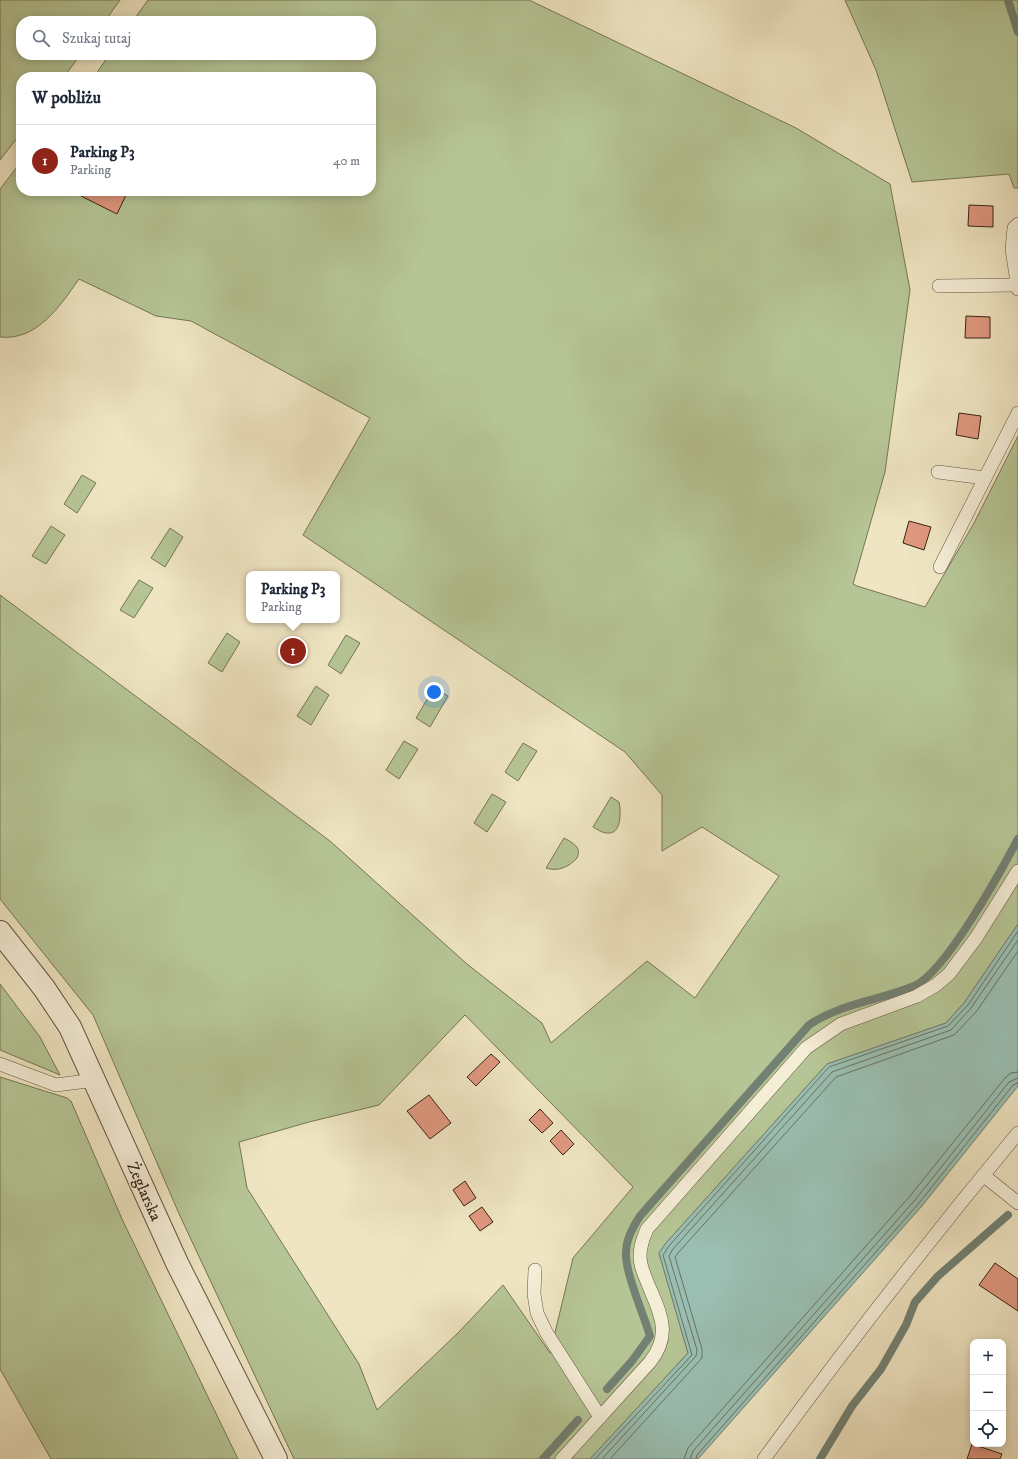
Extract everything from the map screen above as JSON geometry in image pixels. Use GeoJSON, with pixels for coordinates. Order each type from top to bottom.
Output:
{"type":"FeatureCollection","features":[{"type":"Feature","properties":{"kind":"street","name":"Żeglarska"},"geometry":{"type":"LineString","coordinates":[[0,932],[36,978],[70,1027],[177,1263],[276,1459]]}},
{"type":"Feature","properties":{"kind":"lane"},"geometry":{"type":"LineString","coordinates":[[1018,224],[1014,228],[1012,249],[1018,289]]}},
{"type":"Feature","properties":{"kind":"lane"},"geometry":{"type":"LineString","coordinates":[[939,286],[1018,285]]}},
{"type":"Feature","properties":{"kind":"lane"},"geometry":{"type":"LineString","coordinates":[[940,567],[1018,413]]}},
{"type":"Feature","properties":{"kind":"lane"},"geometry":{"type":"LineString","coordinates":[[938,472],[985,478]]}},
{"type":"Feature","properties":{"kind":"lane"},"geometry":{"type":"LineString","coordinates":[[562,1459],[658,1352],[662,1341],[661,1318],[642,1269],[640,1256],[642,1242],[647,1229],[806,1048],[842,1024],[917,996],[936,985],[949,974],[976,938],[1018,871]]}},
{"type":"Feature","properties":{"kind":"lane"},"geometry":{"type":"LineString","coordinates":[[0,1064],[56,1085],[95,1080]]}},
{"type":"Feature","properties":{"kind":"lane"},"geometry":{"type":"LineString","coordinates":[[764,1459],[824,1377],[983,1175],[1018,1133]]}},
{"type":"Feature","properties":{"kind":"lane"},"geometry":{"type":"LineString","coordinates":[[983,1175],[1018,1203]]}},
{"type":"Feature","properties":{"kind":"lane"},"geometry":{"type":"LineString","coordinates":[[535,1270],[534,1294],[537,1313],[543,1326],[600,1417]]}},
{"type":"Feature","properties":{"kind":"green space"},"geometry":{"type":"Polygon","coordinates":[[[0,0],[120,0],[109,16],[16,16],[16,60],[76,60],[68,72],[16,72],[16,139],[0,160],[0,0]]]}},
{"type":"Feature","properties":{"kind":"green space"},"geometry":{"type":"Polygon","coordinates":[[[148,0],[529,0],[796,128],[890,184],[910,290],[885,472],[853,584],[925,607],[974,523],[1018,436],[1018,924],[964,1003],[946,1023],[827,1064],[666,1243],[659,1253],[688,1353],[590,1459],[294,1459],[180,1216],[93,1015],[0,899],[0,595],[330,841],[467,964],[542,1023],[551,1043],[647,961],[695,998],[779,876],[702,827],[662,851],[662,795],[625,752],[303,535],[370,418],[191,321],[156,316],[79,279],[64,300],[46,320],[36,328],[13,337],[0,337],[0,189],[16,168],[16,196],[376,196],[376,72],[97,72],[106,60],[376,60],[376,16],[137,16],[148,0]],[[465,1015],[379,1105],[309,1122],[239,1142],[247,1188],[359,1364],[377,1410],[459,1332],[503,1285],[550,1353],[573,1258],[633,1187],[465,1015]]]}},
{"type":"Feature","properties":{"kind":"green space"},"geometry":{"type":"Polygon","coordinates":[[[845,0],[1018,0],[1018,188],[1014,188],[1009,174],[912,182],[876,70],[845,0]]]}},
{"type":"Feature","properties":{"kind":"green space"},"geometry":{"type":"Polygon","coordinates":[[[82,475],[96,483],[77,513],[64,504],[82,475]]]}},
{"type":"Feature","properties":{"kind":"green space"},"geometry":{"type":"Polygon","coordinates":[[[51,526],[65,535],[46,564],[32,556],[51,526]]]}},
{"type":"Feature","properties":{"kind":"green space"},"geometry":{"type":"Polygon","coordinates":[[[170,528],[183,537],[165,567],[151,558],[170,528]]]}},
{"type":"Feature","properties":{"kind":"green space"},"geometry":{"type":"Polygon","coordinates":[[[139,580],[153,588],[134,618],[120,610],[139,580]]]}},
{"type":"Feature","properties":{"kind":"green space"},"geometry":{"type":"Polygon","coordinates":[[[227,633],[240,642],[222,672],[208,663],[227,633]]]}},
{"type":"Feature","properties":{"kind":"green space"},"geometry":{"type":"Polygon","coordinates":[[[346,635],[360,643],[341,674],[328,665],[346,635]]]}},
{"type":"Feature","properties":{"kind":"green space"},"geometry":{"type":"Polygon","coordinates":[[[316,686],[329,695],[311,725],[297,716],[316,686]]]}},
{"type":"Feature","properties":{"kind":"green space"},"geometry":{"type":"Polygon","coordinates":[[[434,688],[448,696],[430,727],[416,718],[434,688]]]}},
{"type":"Feature","properties":{"kind":"green space"},"geometry":{"type":"Polygon","coordinates":[[[404,741],[418,749],[399,779],[386,770],[404,741]]]}},
{"type":"Feature","properties":{"kind":"green space"},"geometry":{"type":"Polygon","coordinates":[[[523,743],[537,751],[518,781],[505,772],[523,743]]]}},
{"type":"Feature","properties":{"kind":"green space"},"geometry":{"type":"Polygon","coordinates":[[[492,794],[506,802],[487,832],[474,823],[492,794]]]}},
{"type":"Feature","properties":{"kind":"green space"},"geometry":{"type":"Polygon","coordinates":[[[611,797],[619,802],[619,822],[618,826],[612,833],[605,833],[593,827],[611,797]]]}},
{"type":"Feature","properties":{"kind":"green space"},"geometry":{"type":"Polygon","coordinates":[[[564,838],[576,846],[578,851],[577,858],[563,868],[546,868],[564,838]]]}},
{"type":"Feature","properties":{"kind":"green space"},"geometry":{"type":"Polygon","coordinates":[[[0,984],[40,1037],[60,1075],[0,1050],[0,984]]]}},
{"type":"Feature","properties":{"kind":"green space"},"geometry":{"type":"Polygon","coordinates":[[[0,1077],[67,1098],[71,1101],[122,1219],[238,1459],[51,1459],[0,1369],[0,1077]]]}},
{"type":"Feature","properties":{"kind":"water"},"geometry":{"type":"Polygon","coordinates":[[[1018,924],[1018,1086],[922,1206],[698,1459],[590,1459],[688,1353],[659,1253],[666,1243],[827,1064],[946,1023],[964,1003],[1018,924]]]}},
{"type":"Feature","properties":{"kind":"building"},"geometry":{"type":"Polygon","coordinates":[[[81,196],[126,196],[117,214],[81,196]]]}},
{"type":"Feature","properties":{"kind":"building"},"geometry":{"type":"Polygon","coordinates":[[[969,205],[993,206],[993,227],[968,226],[969,205]]]}},
{"type":"Feature","properties":{"kind":"building"},"geometry":{"type":"Polygon","coordinates":[[[966,316],[990,317],[990,338],[965,338],[966,316]]]}},
{"type":"Feature","properties":{"kind":"building"},"geometry":{"type":"Polygon","coordinates":[[[959,413],[981,416],[978,439],[956,435],[959,413]]]}},
{"type":"Feature","properties":{"kind":"building"},"geometry":{"type":"Polygon","coordinates":[[[909,521],[931,527],[924,550],[903,543],[909,521]]]}},
{"type":"Feature","properties":{"kind":"building"},"geometry":{"type":"Polygon","coordinates":[[[491,1054],[500,1062],[476,1086],[467,1077],[491,1054]]]}},
{"type":"Feature","properties":{"kind":"building"},"geometry":{"type":"Polygon","coordinates":[[[429,1095],[451,1123],[430,1139],[407,1111],[429,1095]]]}},
{"type":"Feature","properties":{"kind":"building"},"geometry":{"type":"Polygon","coordinates":[[[540,1109],[553,1123],[542,1133],[529,1120],[540,1109]]]}},
{"type":"Feature","properties":{"kind":"building"},"geometry":{"type":"Polygon","coordinates":[[[561,1130],[574,1144],[563,1155],[550,1141],[561,1130]]]}},
{"type":"Feature","properties":{"kind":"building"},"geometry":{"type":"Polygon","coordinates":[[[465,1181],[476,1198],[464,1206],[453,1190],[465,1181]]]}},
{"type":"Feature","properties":{"kind":"building"},"geometry":{"type":"Polygon","coordinates":[[[482,1207],[493,1222],[480,1231],[469,1216],[482,1207]]]}},
{"type":"Feature","properties":{"kind":"building"},"geometry":{"type":"Polygon","coordinates":[[[995,1263],[1018,1279],[1018,1311],[979,1285],[995,1263]]]}},
{"type":"Feature","properties":{"kind":"building"},"geometry":{"type":"Polygon","coordinates":[[[971,1447],[981,1447],[1002,1454],[1000,1459],[967,1459],[971,1447]]]}},
{"type":"Feature","properties":{"kind":"waterway"},"geometry":{"type":"LineString","coordinates":[[1008,0],[1018,32]]}},
{"type":"Feature","properties":{"kind":"waterway"},"geometry":{"type":"LineString","coordinates":[[607,1389],[632,1361],[650,1336],[626,1261],[626,1248],[629,1238],[632,1229],[640,1216],[809,1025],[847,1007],[914,986],[927,977],[941,962],[971,920],[1018,839]]}},
{"type":"Feature","properties":{"kind":"waterway"},"geometry":{"type":"LineString","coordinates":[[820,1459],[852,1406],[881,1369],[906,1325],[915,1302],[938,1276],[1008,1215]]}},
{"type":"Feature","properties":{"kind":"waterway"},"geometry":{"type":"LineString","coordinates":[[543,1459],[578,1420]]}},
{"type":"Feature","properties":{"kind":"place","name":"Parking P3"},"geometry":{"type":"Point","coordinates":[293,651]}}]}
